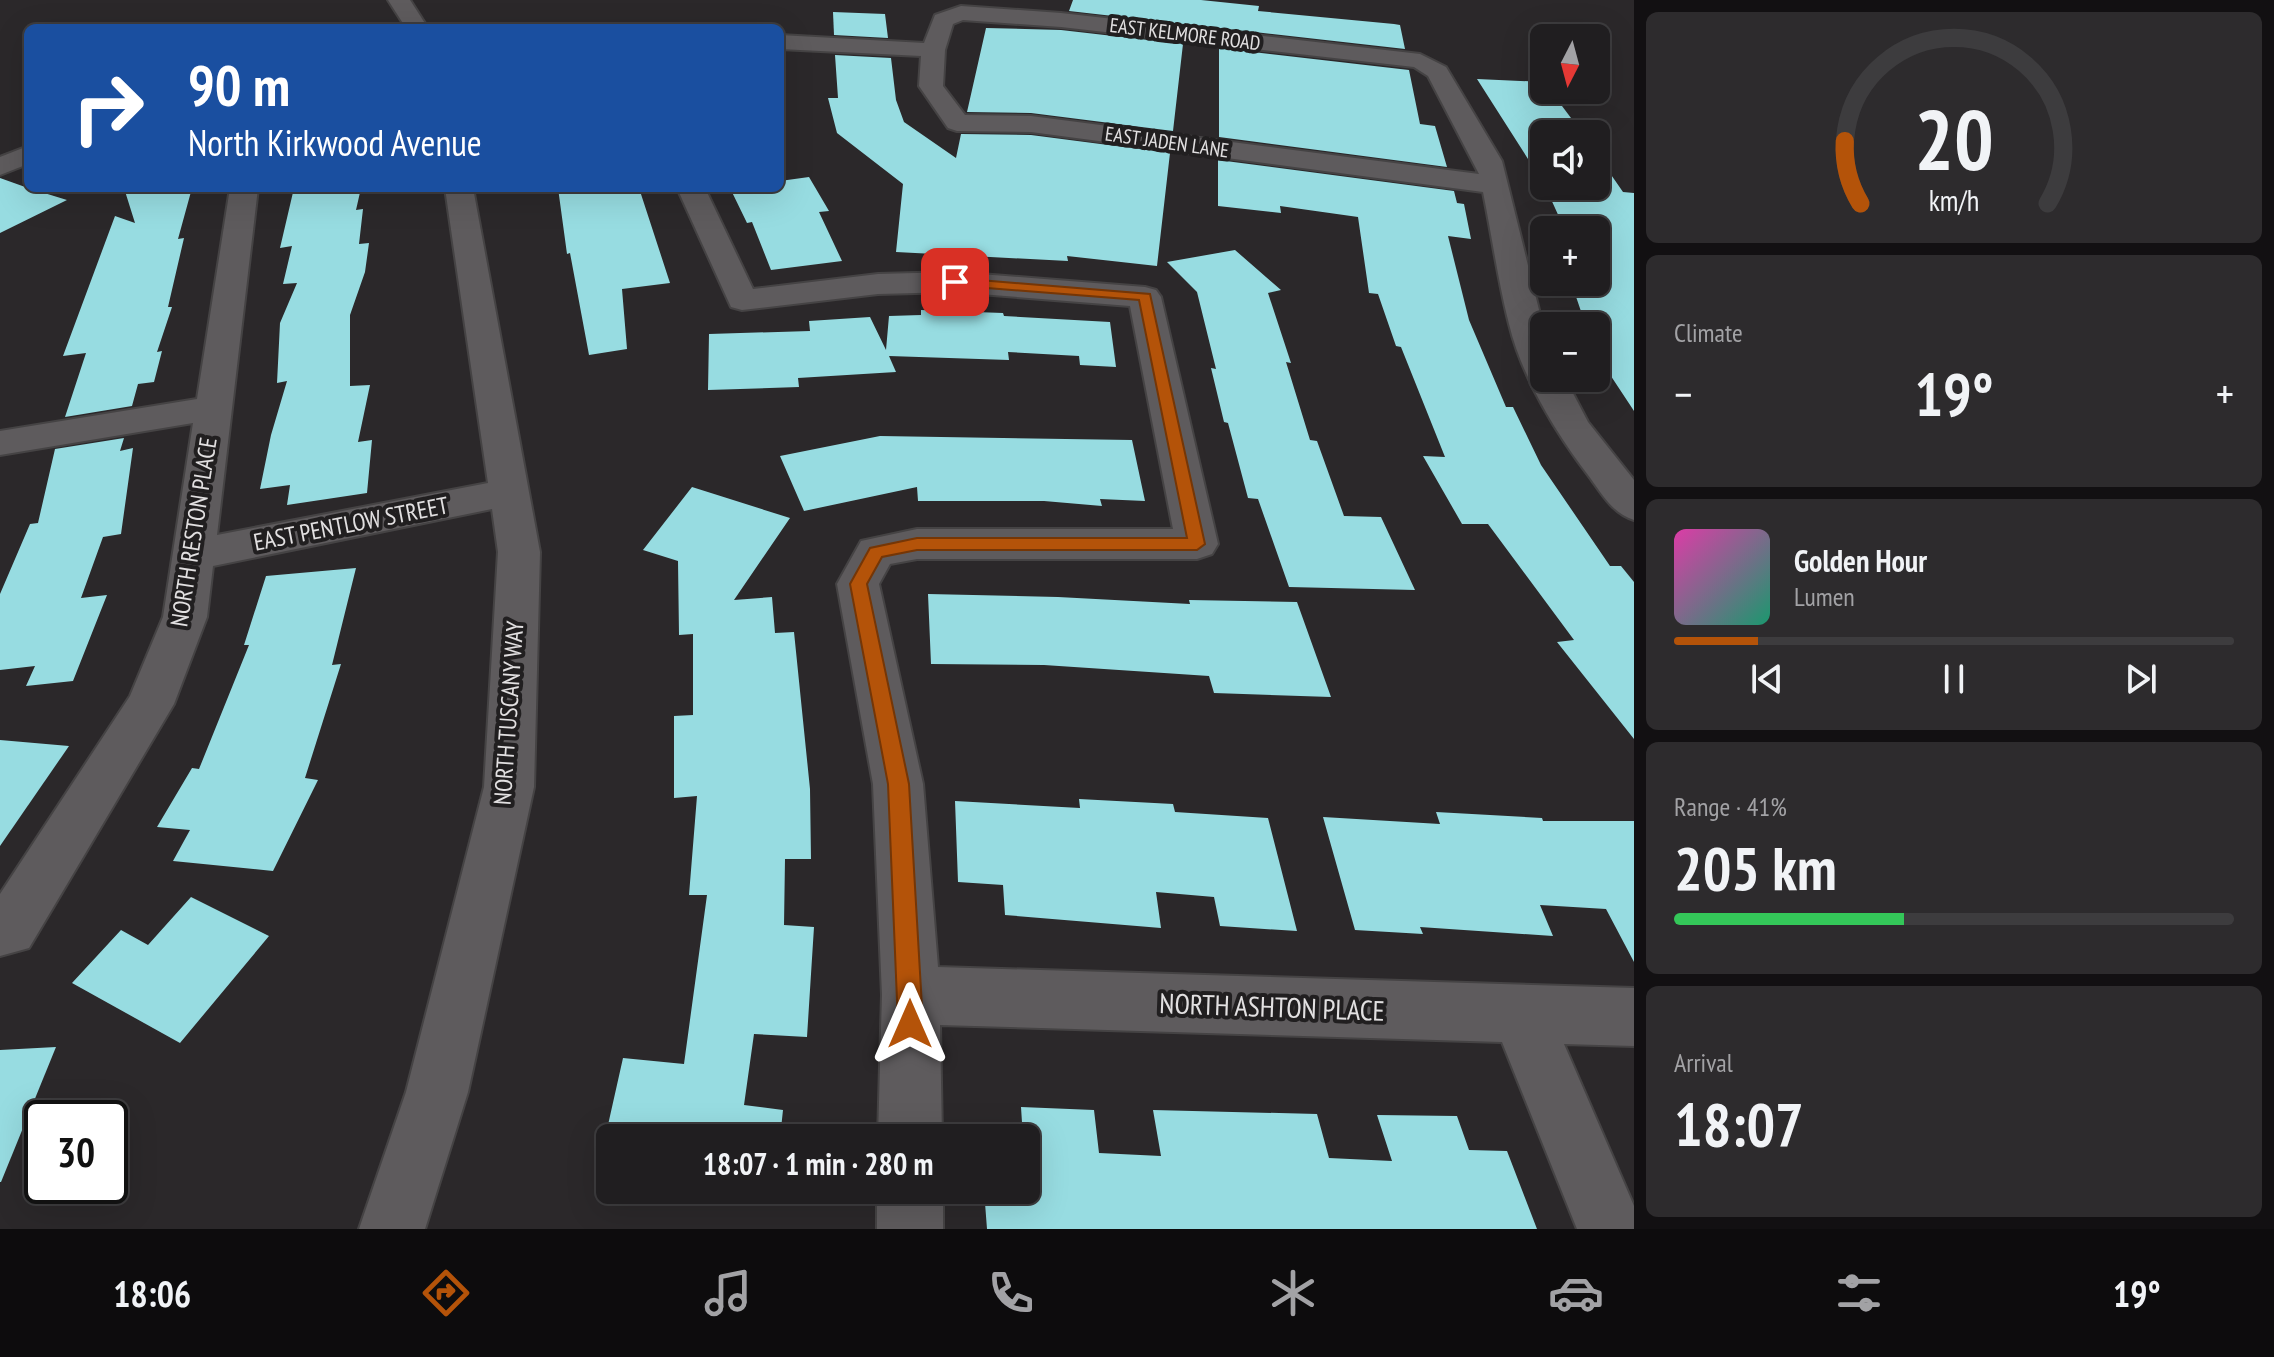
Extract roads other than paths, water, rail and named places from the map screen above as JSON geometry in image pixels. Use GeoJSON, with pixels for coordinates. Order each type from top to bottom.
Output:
{"type":"FeatureCollection","features":[{"type":"Feature","properties":{"kind":"street"},"geometry":{"type":"LineString","coordinates":[[399,0],[414,24]]}},
{"type":"Feature","properties":{"kind":"street","name":"EAST KELMORE ROAD"},"geometry":{"type":"LineString","coordinates":[[949,16],[961,13],[1061,20],[1420,61],[1438,72],[1488,161],[1496,185]]}},
{"type":"Feature","properties":{"kind":"street","name":"EAST JADEN LANE"},"geometry":{"type":"LineString","coordinates":[[949,16],[943,20],[933,50],[931,86],[957,123],[1031,124],[1496,185]]}},
{"type":"Feature","properties":{"kind":"street"},"geometry":{"type":"LineString","coordinates":[[784,42],[933,50]]}},
{"type":"Feature","properties":{"kind":"street"},"geometry":{"type":"LineString","coordinates":[[0,167],[24,156]]}},
{"type":"Feature","properties":{"kind":"street"},"geometry":{"type":"LineString","coordinates":[[1496,185],[1530,337]]}},
{"type":"Feature","properties":{"kind":"street","name":"NORTH RESTON PLACE"},"geometry":{"type":"LineString","coordinates":[[4,929],[150,704],[185,617],[243,192]]}},
{"type":"Feature","properties":{"kind":"street","name":"NORTH TUSCANY WAY"},"geometry":{"type":"LineString","coordinates":[[392,1229],[437,1092],[509,787],[519,552],[460,192]]}},
{"type":"Feature","properties":{"kind":"street"},"geometry":{"type":"LineString","coordinates":[[693,192],[742,300],[878,284],[955,282],[1145,297],[1197,544],[917,544],[876,552],[858,584],[898,784],[911,995],[910,1124]]}},
{"type":"Feature","properties":{"kind":"street"},"geometry":{"type":"LineString","coordinates":[[1553,392],[1602,468],[1634,506]]}},
{"type":"Feature","properties":{"kind":"street"},"geometry":{"type":"LineString","coordinates":[[0,443],[214,408]]}},
{"type":"Feature","properties":{"kind":"street","name":"EAST PENTLOW STREET"},"geometry":{"type":"LineString","coordinates":[[193,555],[509,492]]}},
{"type":"Feature","properties":{"kind":"street","name":"NORTH ASHTON PLACE"},"geometry":{"type":"LineString","coordinates":[[911,995],[1634,1017]]}},
{"type":"Feature","properties":{"kind":"street"},"geometry":{"type":"LineString","coordinates":[[1521,1015],[1610,1229]]}},
{"type":"Feature","properties":{"kind":"street"},"geometry":{"type":"LineString","coordinates":[[910,1204],[910,1229]]}}]}
